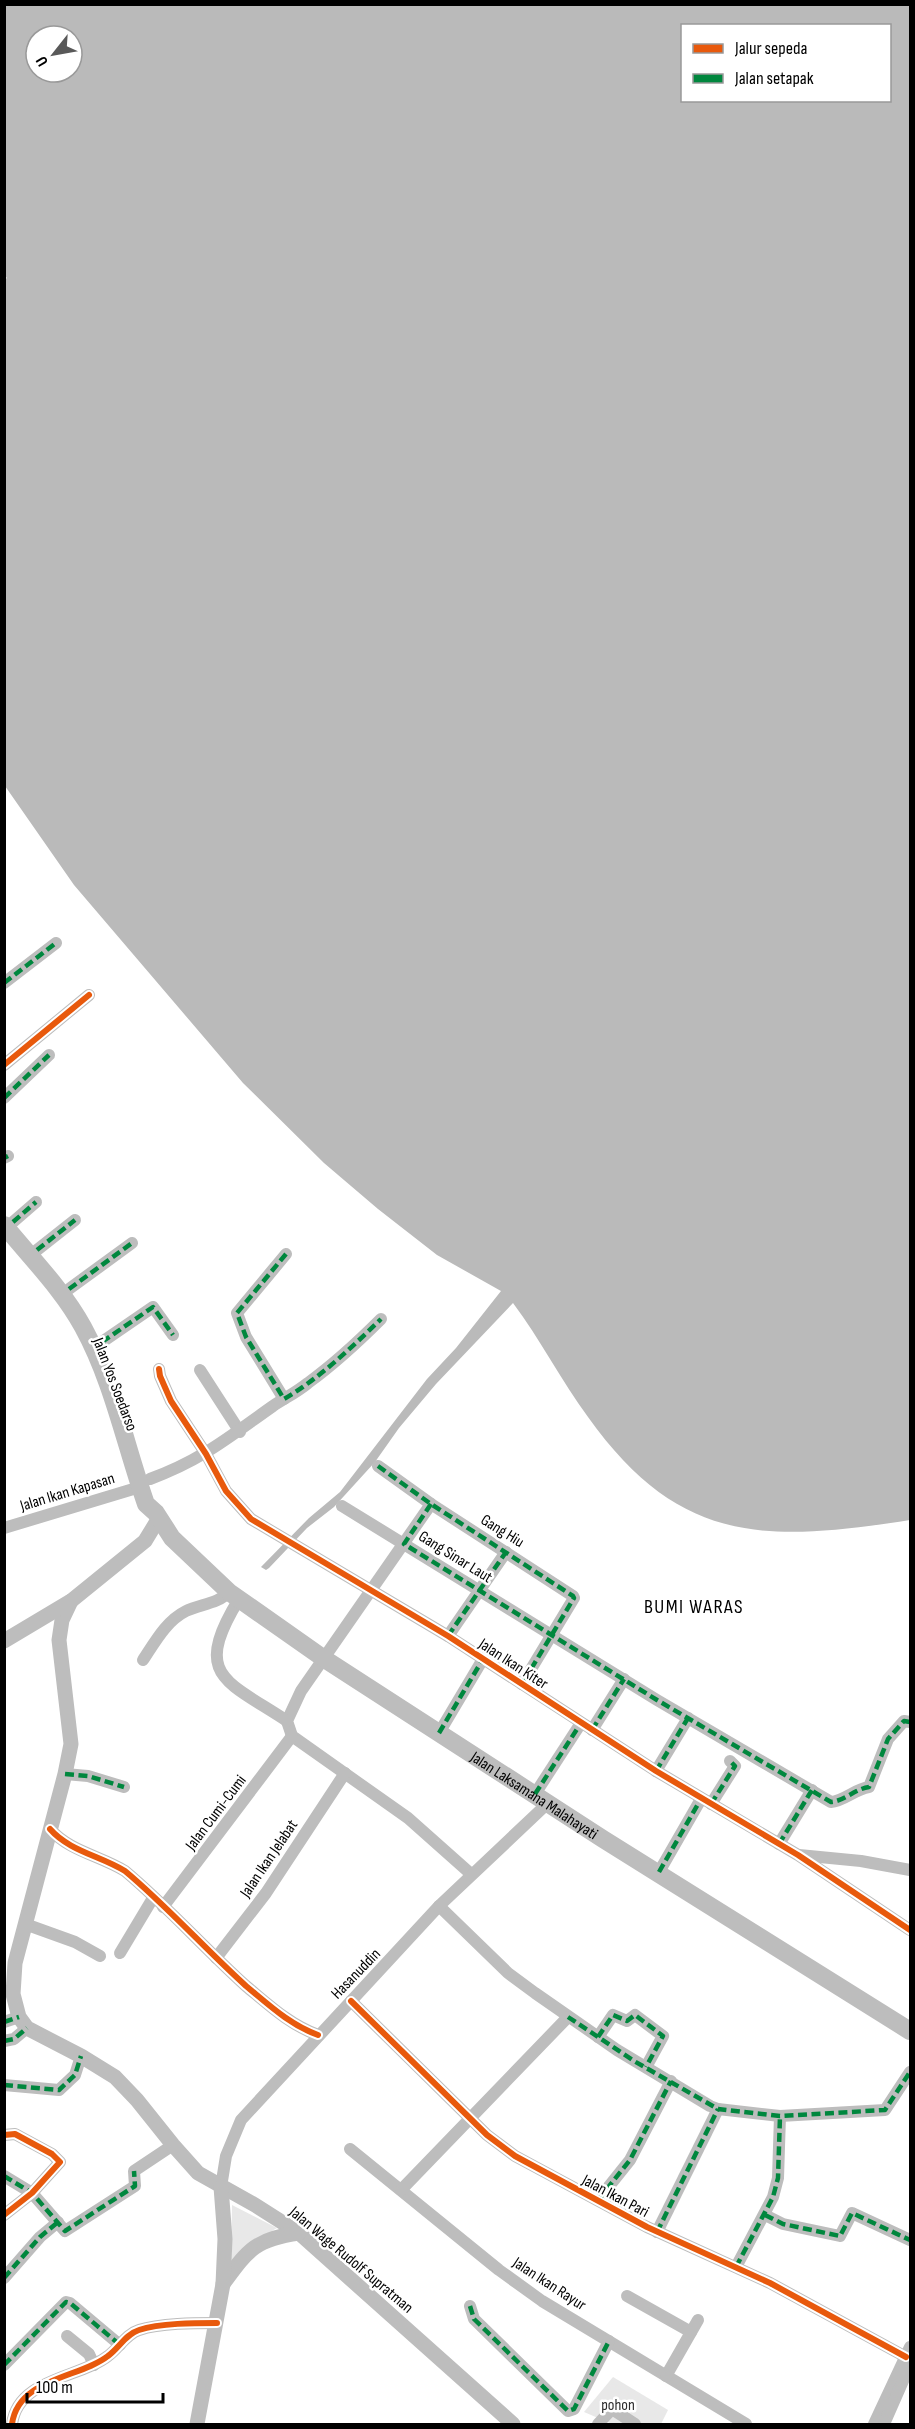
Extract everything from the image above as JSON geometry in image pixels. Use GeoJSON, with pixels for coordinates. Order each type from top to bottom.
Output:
{"type":"FeatureCollection","features":[{"type":"Feature","properties":{"kind":"highway","name":"Jalan Yos Soedarso"},"geometry":{"type":"LineString","coordinates":[[7,1220],[36,1250],[90,1318],[112,1365],[145,1483],[146,1504],[172,1538]]}},
{"type":"Feature","properties":{"kind":"highway","name":"Jalan Yos Soedarso"},"geometry":{"type":"LineString","coordinates":[[7,1220],[82,1325],[100,1361],[145,1483]]}},
{"type":"Feature","properties":{"kind":"highway","name":"Jalan Laksamana Malahayati"},"geometry":{"type":"LineString","coordinates":[[172,1538],[234,1596],[322,1658],[910,2031]]}},
{"type":"Feature","properties":{"kind":"main road"},"geometry":{"type":"LineString","coordinates":[[4,1641],[71,1601],[145,1541],[157,1516]]}},
{"type":"Feature","properties":{"kind":"main road"},"geometry":{"type":"LineString","coordinates":[[145,1541],[172,1538]]}},
{"type":"Feature","properties":{"kind":"main road"},"geometry":{"type":"LineString","coordinates":[[17,2023],[12,1984],[25,1924],[65,1774],[70,1738],[59,1640],[63,1620],[71,1601]]}},
{"type":"Feature","properties":{"kind":"main road"},"geometry":{"type":"LineString","coordinates":[[36,1622],[48,1626],[59,1640]]}},
{"type":"Feature","properties":{"kind":"main road","name":"Jalan Wage Rudolf Supratman"},"geometry":{"type":"LineString","coordinates":[[17,2023],[81,2056],[115,2077],[198,2173],[299,2233],[513,2424]]}},
{"type":"Feature","properties":{"kind":"main road"},"geometry":{"type":"LineString","coordinates":[[197,2424],[223,2284],[225,2239],[220,2187]]}},
{"type":"Feature","properties":{"kind":"main road"},"geometry":{"type":"LineString","coordinates":[[223,2284],[243,2257],[254,2247],[266,2240],[299,2233]]}},
{"type":"Feature","properties":{"kind":"main road"},"geometry":{"type":"LineString","coordinates":[[492,2406],[502,2424]]}},
{"type":"Feature","properties":{"kind":"street"},"geometry":{"type":"LineString","coordinates":[[4,983],[56,943]]}},
{"type":"Feature","properties":{"kind":"street"},"geometry":{"type":"LineString","coordinates":[[4,1065],[89,994]]}},
{"type":"Feature","properties":{"kind":"street"},"geometry":{"type":"LineString","coordinates":[[4,1098],[49,1055]]}},
{"type":"Feature","properties":{"kind":"street"},"geometry":{"type":"LineString","coordinates":[[7,1220],[36,1202]]}},
{"type":"Feature","properties":{"kind":"street"},"geometry":{"type":"LineString","coordinates":[[36,1250],[75,1220]]}},
{"type":"Feature","properties":{"kind":"street"},"geometry":{"type":"LineString","coordinates":[[69,1289],[132,1243]]}},
{"type":"Feature","properties":{"kind":"street"},"geometry":{"type":"LineString","coordinates":[[284,1399],[246,1336],[237,1312],[286,1254]]}},
{"type":"Feature","properties":{"kind":"street"},"geometry":{"type":"LineString","coordinates":[[102,1342],[153,1307],[173,1335]]}},
{"type":"Feature","properties":{"kind":"street","name":"Jalan Ikan Kapasan"},"geometry":{"type":"LineString","coordinates":[[4,1528],[145,1483],[206,1454],[309,1383],[352,1348],[381,1319]]}},
{"type":"Feature","properties":{"kind":"street","name":"Jalan Ikan Kiter"},"geometry":{"type":"LineString","coordinates":[[159,1369],[163,1385],[171,1401],[206,1454],[226,1491],[251,1519],[448,1636],[656,1771],[798,1855],[910,1930]]}},
{"type":"Feature","properties":{"kind":"street"},"geometry":{"type":"LineString","coordinates":[[200,1370],[240,1432]]}},
{"type":"Feature","properties":{"kind":"street","name":"Gang Hiu"},"geometry":{"type":"LineString","coordinates":[[378,1467],[573,1596],[574,1598],[552,1634]]}},
{"type":"Feature","properties":{"kind":"street"},"geometry":{"type":"LineString","coordinates":[[287,1721],[301,1691],[322,1658],[431,1504]]}},
{"type":"Feature","properties":{"kind":"street","name":"Gang Sinar Laut"},"geometry":{"type":"LineString","coordinates":[[342,1506],[688,1718],[831,1802],[869,1786],[888,1739],[903,1722],[910,1722]]}},
{"type":"Feature","properties":{"kind":"street"},"geometry":{"type":"LineString","coordinates":[[448,1636],[506,1552]]}},
{"type":"Feature","properties":{"kind":"street"},"geometry":{"type":"LineString","coordinates":[[143,1660],[167,1624],[185,1611],[234,1596]]}},
{"type":"Feature","properties":{"kind":"street"},"geometry":{"type":"LineString","coordinates":[[234,1596],[217,1645],[216,1657],[218,1670],[228,1682],[287,1721],[292,1736],[408,1818],[471,1874]]}},
{"type":"Feature","properties":{"kind":"street"},"geometry":{"type":"LineString","coordinates":[[522,1684],[552,1634]]}},
{"type":"Feature","properties":{"kind":"street"},"geometry":{"type":"LineString","coordinates":[[439,1732],[483,1659]]}},
{"type":"Feature","properties":{"kind":"street","name":"Hasanuddin"},"geometry":{"type":"LineString","coordinates":[[220,2187],[226,2156],[241,2120],[541,1798],[586,1726],[624,1679]]}},
{"type":"Feature","properties":{"kind":"street"},"geometry":{"type":"LineString","coordinates":[[656,1771],[688,1718]]}},
{"type":"Feature","properties":{"kind":"street","name":"Jalan Cumi-Cumi"},"geometry":{"type":"LineString","coordinates":[[163,1907],[292,1736]]}},
{"type":"Feature","properties":{"kind":"street"},"geometry":{"type":"LineString","coordinates":[[659,1872],[706,1801],[735,1766],[730,1761]]}},
{"type":"Feature","properties":{"kind":"street","name":"Jalan Ikan Jelabat"},"geometry":{"type":"LineString","coordinates":[[216,1958],[266,1893],[345,1773]]}},
{"type":"Feature","properties":{"kind":"street"},"geometry":{"type":"LineString","coordinates":[[65,1774],[88,1776],[124,1787]]}},
{"type":"Feature","properties":{"kind":"street"},"geometry":{"type":"LineString","coordinates":[[779,1844],[812,1790]]}},
{"type":"Feature","properties":{"kind":"street"},"geometry":{"type":"LineString","coordinates":[[51,1829],[63,1842],[114,1865],[134,1879],[216,1958],[284,2018],[318,2035]]}},
{"type":"Feature","properties":{"kind":"street"},"geometry":{"type":"LineString","coordinates":[[798,1855],[861,1861],[910,1870]]}},
{"type":"Feature","properties":{"kind":"street"},"geometry":{"type":"LineString","coordinates":[[120,1953],[153,1898]]}},
{"type":"Feature","properties":{"kind":"street"},"geometry":{"type":"LineString","coordinates":[[439,1906],[508,1973],[568,2017],[646,2067],[718,2109],[780,2116],[885,2110],[910,2072]]}},
{"type":"Feature","properties":{"kind":"street"},"geometry":{"type":"LineString","coordinates":[[25,1924],[75,1942],[100,1956]]}},
{"type":"Feature","properties":{"kind":"street","name":"Jalan Ikan Pari"},"geometry":{"type":"LineString","coordinates":[[351,2001],[471,2119],[515,2156],[657,2232],[736,2267],[910,2360]]}},
{"type":"Feature","properties":{"kind":"street"},"geometry":{"type":"LineString","coordinates":[[598,2037],[613,2014],[627,2021],[635,2015],[663,2036],[646,2067]]}},
{"type":"Feature","properties":{"kind":"street"},"geometry":{"type":"LineString","coordinates":[[401,2190],[568,2017]]}},
{"type":"Feature","properties":{"kind":"street"},"geometry":{"type":"LineString","coordinates":[[4,2041],[14,2039],[17,2023]]}},
{"type":"Feature","properties":{"kind":"street"},"geometry":{"type":"LineString","coordinates":[[4,2085],[58,2090],[75,2075],[81,2056]]}},
{"type":"Feature","properties":{"kind":"street"},"geometry":{"type":"LineString","coordinates":[[598,2200],[630,2160],[671,2081]]}},
{"type":"Feature","properties":{"kind":"street"},"geometry":{"type":"LineString","coordinates":[[657,2232],[718,2109]]}},
{"type":"Feature","properties":{"kind":"street"},"geometry":{"type":"LineString","coordinates":[[736,2267],[773,2197],[778,2178],[780,2116]]}},
{"type":"Feature","properties":{"kind":"street"},"geometry":{"type":"LineString","coordinates":[[4,2135],[15,2134],[59,2160],[58,2166],[32,2193],[4,2215]]}},
{"type":"Feature","properties":{"kind":"street"},"geometry":{"type":"LineString","coordinates":[[4,2278],[40,2237],[135,2186],[134,2171],[172,2145]]}},
{"type":"Feature","properties":{"kind":"street","name":"Jalan Ikan Rayur"},"geometry":{"type":"LineString","coordinates":[[350,2149],[542,2301],[746,2424]]}},
{"type":"Feature","properties":{"kind":"street"},"geometry":{"type":"LineString","coordinates":[[4,2176],[32,2193],[61,2227]]}},
{"type":"Feature","properties":{"kind":"street"},"geometry":{"type":"LineString","coordinates":[[765,2215],[783,2224],[840,2236],[852,2213],[910,2240]]}},
{"type":"Feature","properties":{"kind":"street"},"geometry":{"type":"LineString","coordinates":[[627,2296],[691,2332]]}},
{"type":"Feature","properties":{"kind":"street"},"geometry":{"type":"LineString","coordinates":[[4,2366],[66,2302],[120,2345]]}},
{"type":"Feature","properties":{"kind":"street"},"geometry":{"type":"LineString","coordinates":[[470,2306],[474,2319],[568,2411],[574,2409],[609,2341]]}},
{"type":"Feature","properties":{"kind":"street"},"geometry":{"type":"LineString","coordinates":[[666,2376],[698,2320]]}},
{"type":"Feature","properties":{"kind":"street"},"geometry":{"type":"LineString","coordinates":[[12,2424],[20,2407],[41,2386],[58,2377],[94,2365],[109,2356],[130,2335],[139,2330],[217,2323]]}},
{"type":"Feature","properties":{"kind":"street"},"geometry":{"type":"LineString","coordinates":[[67,2336],[89,2354],[94,2365]]}},
{"type":"Feature","properties":{"kind":"street"},"geometry":{"type":"LineString","coordinates":[[884,2424],[904,2393],[910,2360]]}},
{"type":"Feature","properties":{"kind":"street"},"geometry":{"type":"LineString","coordinates":[[874,2424],[910,2360]]}},
{"type":"Feature","properties":{"kind":"street"},"geometry":{"type":"LineString","coordinates":[[598,2424],[612,2409],[635,2424]]}},
{"type":"Feature","properties":{"kind":"green space"},"geometry":{"type":"Polygon","coordinates":[[[232,2205],[277,2228],[249,2244],[231,2267],[232,2205]]]}},
{"type":"Feature","properties":{"kind":"green space","name":"pohon"},"geometry":{"type":"Polygon","coordinates":[[[613,2377],[668,2410],[661,2424],[612,2424],[584,2412],[613,2377]]]}},
{"type":"Feature","properties":{"kind":"shaded area"},"geometry":{"type":"Polygon","coordinates":[[[4,5],[910,5],[910,1520],[812,1531],[770,1531],[730,1525],[693,1512],[657,1491],[622,1459],[578,1403],[513,1303],[436,1384],[399,1428],[375,1462],[334,1507],[307,1528],[269,1568],[266,1570],[261,1567],[309,1518],[340,1492],[427,1379],[456,1348],[501,1291],[437,1255],[378,1209],[324,1163],[243,1083],[74,885],[5,786],[4,280],[7,278],[4,275],[4,5]]]}},
{"type":"Feature","properties":{"kind":"marked path"},"geometry":{"type":"LineString","coordinates":[[4,983],[56,943]]}},
{"type":"Feature","properties":{"kind":"marked path"},"geometry":{"type":"LineString","coordinates":[[4,1098],[49,1055]]}},
{"type":"Feature","properties":{"kind":"marked path"},"geometry":{"type":"LineString","coordinates":[[4,1158],[8,1156]]}},
{"type":"Feature","properties":{"kind":"marked path"},"geometry":{"type":"LineString","coordinates":[[13,1222],[36,1202]]}},
{"type":"Feature","properties":{"kind":"marked path"},"geometry":{"type":"LineString","coordinates":[[37,1250],[75,1220]]}},
{"type":"Feature","properties":{"kind":"marked path"},"geometry":{"type":"LineString","coordinates":[[69,1289],[132,1243]]}},
{"type":"Feature","properties":{"kind":"marked path"},"geometry":{"type":"LineString","coordinates":[[286,1254],[237,1313],[246,1337],[284,1399],[323,1372],[381,1319]]}},
{"type":"Feature","properties":{"kind":"marked path"},"geometry":{"type":"LineString","coordinates":[[102,1342],[153,1307],[173,1335]]}},
{"type":"Feature","properties":{"kind":"marked path"},"geometry":{"type":"LineString","coordinates":[[378,1466],[431,1504],[573,1596],[574,1598],[522,1684]]}},
{"type":"Feature","properties":{"kind":"marked path"},"geometry":{"type":"LineString","coordinates":[[431,1504],[404,1544],[657,1700],[831,1802],[869,1787],[888,1739],[904,1721],[910,1722]]}},
{"type":"Feature","properties":{"kind":"marked path"},"geometry":{"type":"LineString","coordinates":[[448,1636],[506,1552]]}},
{"type":"Feature","properties":{"kind":"marked path"},"geometry":{"type":"LineString","coordinates":[[439,1733],[483,1659]]}},
{"type":"Feature","properties":{"kind":"marked path"},"geometry":{"type":"LineString","coordinates":[[592,1730],[624,1679]]}},
{"type":"Feature","properties":{"kind":"marked path"},"geometry":{"type":"LineString","coordinates":[[656,1771],[688,1718]]}},
{"type":"Feature","properties":{"kind":"marked path"},"geometry":{"type":"LineString","coordinates":[[535,1794],[581,1723]]}},
{"type":"Feature","properties":{"kind":"marked path"},"geometry":{"type":"LineString","coordinates":[[711,1804],[735,1766],[730,1761]]}},
{"type":"Feature","properties":{"kind":"marked path"},"geometry":{"type":"LineString","coordinates":[[65,1774],[88,1776],[124,1787]]}},
{"type":"Feature","properties":{"kind":"marked path"},"geometry":{"type":"LineString","coordinates":[[779,1844],[812,1790]]}},
{"type":"Feature","properties":{"kind":"marked path"},"geometry":{"type":"LineString","coordinates":[[659,1872],[701,1799]]}},
{"type":"Feature","properties":{"kind":"marked path"},"geometry":{"type":"LineString","coordinates":[[598,2037],[613,2015],[627,2021],[635,2015],[663,2036],[646,2067]]}},
{"type":"Feature","properties":{"kind":"marked path"},"geometry":{"type":"LineString","coordinates":[[4,2022],[19,2017]]}},
{"type":"Feature","properties":{"kind":"marked path"},"geometry":{"type":"LineString","coordinates":[[568,2017],[634,2061],[718,2109],[780,2116],[885,2110],[910,2072]]}},
{"type":"Feature","properties":{"kind":"marked path"},"geometry":{"type":"LineString","coordinates":[[4,2041],[14,2039],[27,2028]]}},
{"type":"Feature","properties":{"kind":"marked path"},"geometry":{"type":"LineString","coordinates":[[4,2085],[59,2090],[75,2075],[81,2056]]}},
{"type":"Feature","properties":{"kind":"marked path"},"geometry":{"type":"LineString","coordinates":[[598,2200],[630,2160],[671,2081]]}},
{"type":"Feature","properties":{"kind":"marked path"},"geometry":{"type":"LineString","coordinates":[[657,2232],[718,2109]]}},
{"type":"Feature","properties":{"kind":"marked path"},"geometry":{"type":"LineString","coordinates":[[736,2267],[773,2197],[778,2178],[780,2116]]}},
{"type":"Feature","properties":{"kind":"marked path"},"geometry":{"type":"LineString","coordinates":[[4,2176],[32,2193],[65,2231],[135,2186],[134,2171]]}},
{"type":"Feature","properties":{"kind":"marked path"},"geometry":{"type":"LineString","coordinates":[[765,2215],[783,2224],[840,2236],[852,2213],[910,2240]]}},
{"type":"Feature","properties":{"kind":"marked path"},"geometry":{"type":"LineString","coordinates":[[4,2278],[40,2237],[58,2222]]}},
{"type":"Feature","properties":{"kind":"marked path"},"geometry":{"type":"LineString","coordinates":[[4,2365],[66,2302],[120,2345]]}},
{"type":"Feature","properties":{"kind":"marked path"},"geometry":{"type":"LineString","coordinates":[[470,2306],[474,2319],[568,2411],[574,2409],[609,2341]]}},
{"type":"Feature","properties":{"kind":"cycle path"},"geometry":{"type":"LineString","coordinates":[[4,1065],[89,995]]}},
{"type":"Feature","properties":{"kind":"cycle path"},"geometry":{"type":"LineString","coordinates":[[159,1369],[171,1401],[206,1454],[226,1491],[251,1519],[448,1636],[656,1771],[798,1855],[910,1930]]}},
{"type":"Feature","properties":{"kind":"cycle path"},"geometry":{"type":"LineString","coordinates":[[50,1829],[66,1843],[125,1871],[246,1986],[289,2020],[318,2035]]}},
{"type":"Feature","properties":{"kind":"cycle path"},"geometry":{"type":"LineString","coordinates":[[351,2001],[487,2135],[515,2156],[647,2227],[770,2283],[906,2357]]}},
{"type":"Feature","properties":{"kind":"cycle path"},"geometry":{"type":"LineString","coordinates":[[4,2135],[15,2134],[52,2154],[60,2162],[32,2193],[4,2215]]}},
{"type":"Feature","properties":{"kind":"cycle path"},"geometry":{"type":"LineString","coordinates":[[12,2424],[17,2409],[26,2397],[38,2388],[108,2356],[134,2332],[167,2325],[217,2323]]}},
{"type":"Feature","properties":{"kind":"district","name":"BUMI WARAS"},"geometry":{"type":"Point","coordinates":[694,1606]}}]}
